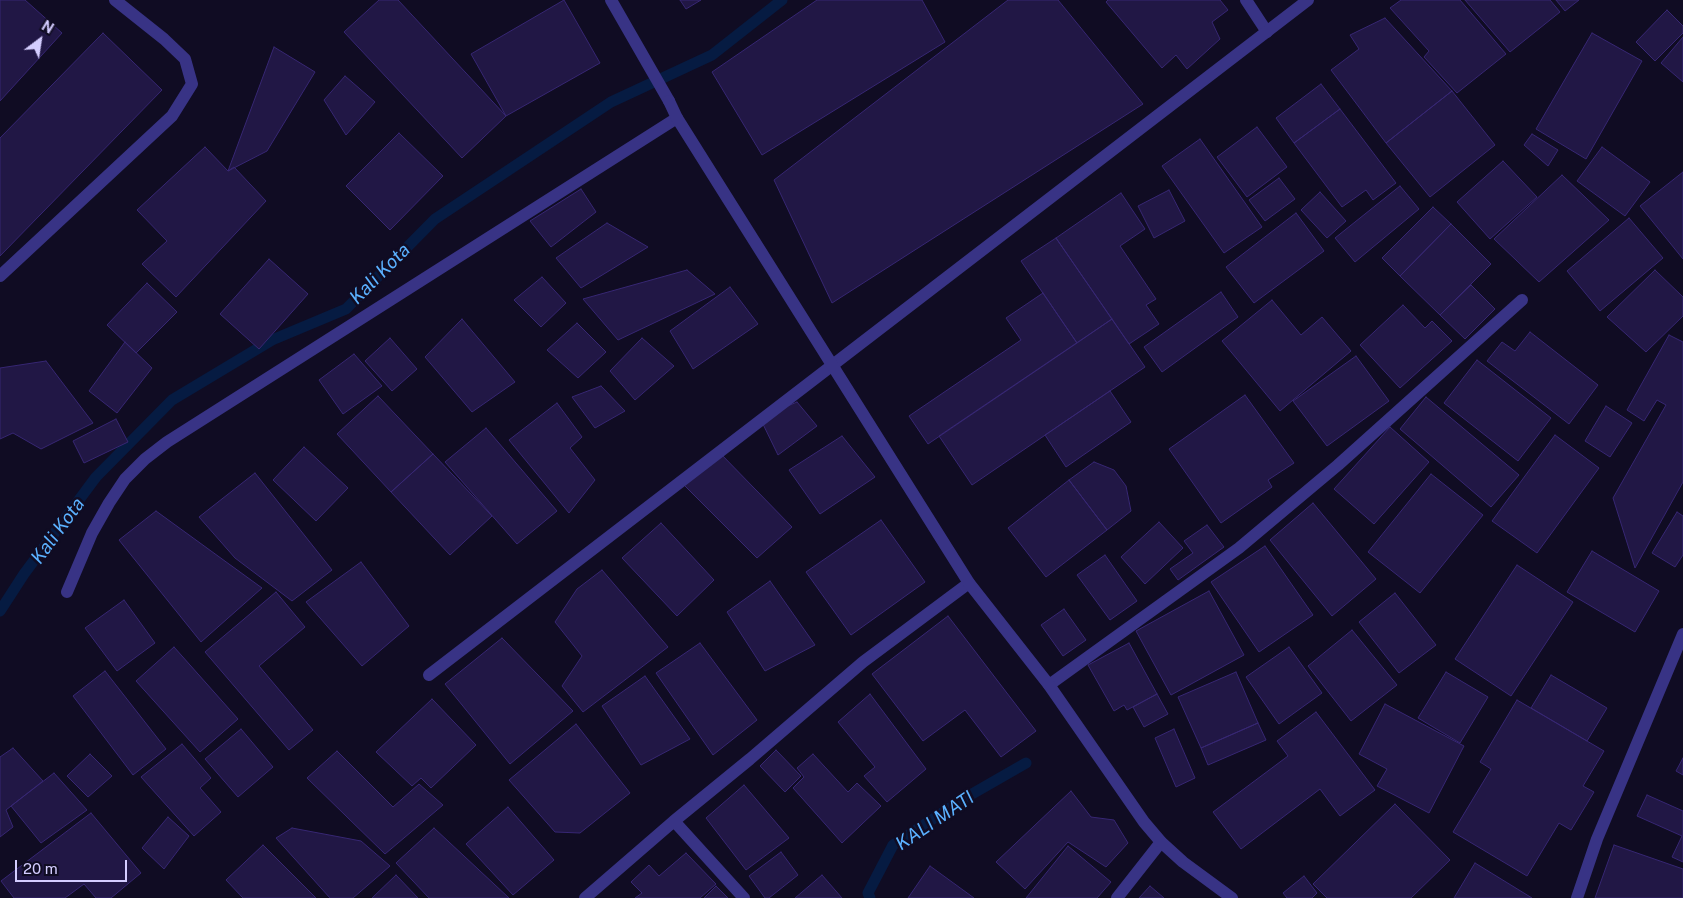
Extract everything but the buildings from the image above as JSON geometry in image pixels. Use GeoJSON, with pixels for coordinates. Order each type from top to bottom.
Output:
{"type":"FeatureCollection","features":[{"type":"Feature","properties":{"kind":"street"},"geometry":{"type":"LineString","coordinates":[[0,276],[172,116],[192,84],[185,59],[164,39],[114,0]]}},
{"type":"Feature","properties":{"kind":"street"},"geometry":{"type":"LineString","coordinates":[[611,0],[677,118],[969,583],[1048,685],[1161,842],[1183,862],[1232,898]]}},
{"type":"Feature","properties":{"kind":"street"},"geometry":{"type":"LineString","coordinates":[[1246,0],[1267,32]]}},
{"type":"Feature","properties":{"kind":"street"},"geometry":{"type":"LineString","coordinates":[[430,675],[1308,0]]}},
{"type":"Feature","properties":{"kind":"street"},"geometry":{"type":"LineString","coordinates":[[67,592],[92,533],[109,502],[126,480],[152,454],[175,437],[677,118]]}},
{"type":"Feature","properties":{"kind":"street"},"geometry":{"type":"LineString","coordinates":[[1048,685],[1239,548],[1338,465],[1522,300]]}},
{"type":"Feature","properties":{"kind":"street"},"geometry":{"type":"LineString","coordinates":[[586,898],[862,662],[969,583]]}},
{"type":"Feature","properties":{"kind":"street"},"geometry":{"type":"LineString","coordinates":[[1577,898],[1597,839],[1683,634]]}},
{"type":"Feature","properties":{"kind":"street"},"geometry":{"type":"LineString","coordinates":[[674,821],[744,898]]}},
{"type":"Feature","properties":{"kind":"street"},"geometry":{"type":"LineString","coordinates":[[1117,898],[1161,842]]}},
{"type":"Feature","properties":{"kind":"waterway","name":"Kali Kota"},"geometry":{"type":"LineString","coordinates":[[0,611],[24,574],[96,477],[172,400],[272,340],[346,309],[435,219],[611,102],[712,55],[782,0]]}},
{"type":"Feature","properties":{"kind":"waterway","name":"KALI MATI"},"geometry":{"type":"LineString","coordinates":[[870,898],[868,893],[893,845],[965,798],[1026,763]]}}]}
